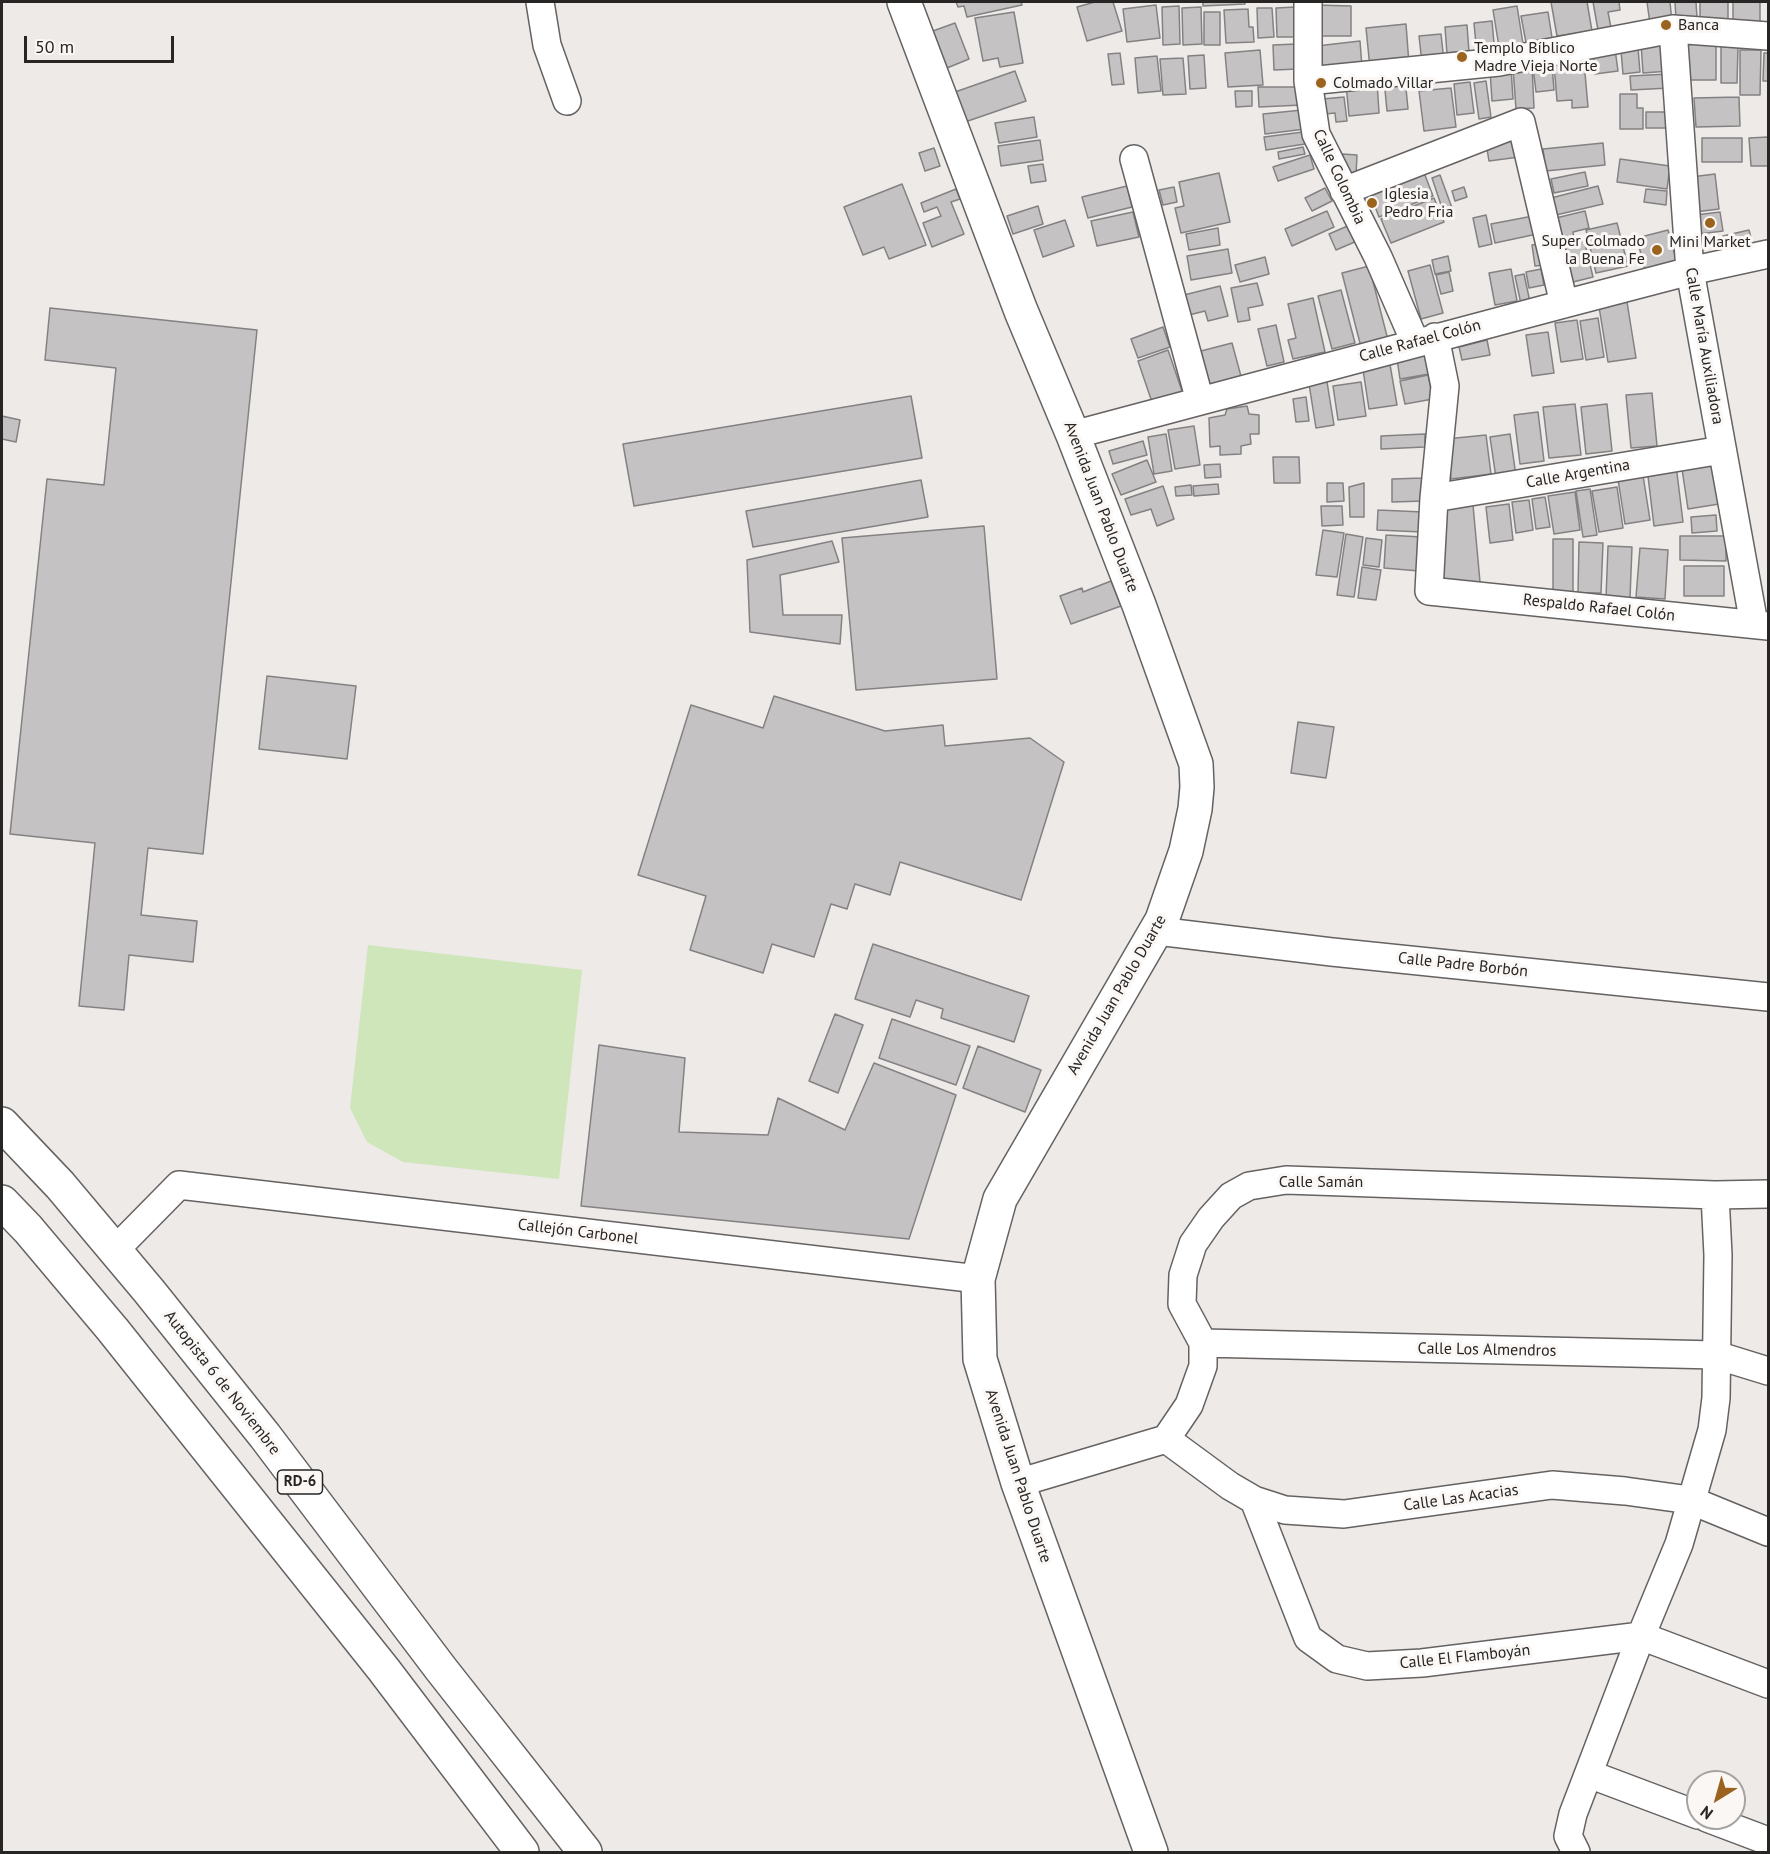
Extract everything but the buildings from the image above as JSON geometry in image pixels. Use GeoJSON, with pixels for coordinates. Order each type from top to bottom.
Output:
{"type":"FeatureCollection","features":[{"type":"Feature","properties":{"kind":"main road","name":"Avenida Juan Pablo Duarte"},"geometry":{"type":"LineString","coordinates":[[904,2],[1021,311],[1073,435],[1169,686],[1196,764],[1195,809],[1186,851],[1157,931],[1000,1199],[978,1279],[980,1359],[1018,1483],[1151,1852]]}},
{"type":"Feature","properties":{"kind":"main road","name":"Autopista 6 de Noviembre"},"geometry":{"type":"LineString","coordinates":[[2,1124],[60,1185],[115,1250],[265,1436],[441,1668],[585,1852]]}},
{"type":"Feature","properties":{"kind":"main road"},"geometry":{"type":"LineString","coordinates":[[2,1202],[28,1229],[120,1339],[384,1670],[522,1852]]}},
{"type":"Feature","properties":{"kind":"street"},"geometry":{"type":"LineString","coordinates":[[540,2],[549,53],[567,101]]}},
{"type":"Feature","properties":{"kind":"street","name":"Calle Colombia"},"geometry":{"type":"LineString","coordinates":[[1308,2],[1308,81],[1316,134],[1378,257],[1425,340],[1445,386],[1434,498],[1429,591]]}},
{"type":"Feature","properties":{"kind":"street"},"geometry":{"type":"LineString","coordinates":[[1308,81],[1498,62],[1673,29],[1768,36]]}},
{"type":"Feature","properties":{"kind":"street","name":"Calle María Auxiliadora"},"geometry":{"type":"LineString","coordinates":[[1673,29],[1690,271],[1722,450],[1761,625]]}},
{"type":"Feature","properties":{"kind":"street"},"geometry":{"type":"LineString","coordinates":[[1344,191],[1521,122],[1564,303]]}},
{"type":"Feature","properties":{"kind":"street"},"geometry":{"type":"LineString","coordinates":[[1134,159],[1200,400]]}},
{"type":"Feature","properties":{"kind":"street","name":"Calle Rafael Colón"},"geometry":{"type":"LineString","coordinates":[[1073,435],[1564,303],[1768,254]]}},
{"type":"Feature","properties":{"kind":"street","name":"Calle Argentina"},"geometry":{"type":"LineString","coordinates":[[1434,498],[1722,450]]}},
{"type":"Feature","properties":{"kind":"street","name":"Respaldo Rafael Colón"},"geometry":{"type":"LineString","coordinates":[[1429,591],[1761,625]]}},
{"type":"Feature","properties":{"kind":"street","name":"Calle Padre Borbón"},"geometry":{"type":"LineString","coordinates":[[1157,931],[1332,952],[1768,997]]}},
{"type":"Feature","properties":{"kind":"street","name":"Calle Samán"},"geometry":{"type":"LineString","coordinates":[[1203,1343],[1182,1304],[1183,1275],[1193,1244],[1211,1218],[1231,1196],[1249,1186],[1286,1180],[1715,1195],[1768,1194]]}},
{"type":"Feature","properties":{"kind":"street","name":"Callejón Carbonel"},"geometry":{"type":"LineString","coordinates":[[115,1250],[179,1185],[978,1279]]}},
{"type":"Feature","properties":{"kind":"street"},"geometry":{"type":"LineString","coordinates":[[1575,1852],[1568,1836],[1574,1814],[1641,1636],[1679,1544],[1712,1430],[1716,1398],[1718,1255],[1715,1195]]}},
{"type":"Feature","properties":{"kind":"street"},"geometry":{"type":"LineString","coordinates":[[1018,1483],[1166,1439],[1189,1405],[1203,1366],[1203,1343]]}},
{"type":"Feature","properties":{"kind":"street","name":"Calle Los Almendros"},"geometry":{"type":"LineString","coordinates":[[1203,1343],[1716,1355],[1768,1371]]}},
{"type":"Feature","properties":{"kind":"street","name":"Calle Las Acacias"},"geometry":{"type":"LineString","coordinates":[[1166,1439],[1230,1486],[1254,1500],[1285,1510],[1344,1514],[1552,1485],[1625,1491],[1690,1500],[1768,1532]]}},
{"type":"Feature","properties":{"kind":"street","name":"Calle El Flamboyán"},"geometry":{"type":"LineString","coordinates":[[1254,1500],[1308,1638],[1337,1659],[1367,1666],[1422,1663],[1641,1636],[1768,1684]]}},
{"type":"Feature","properties":{"kind":"street"},"geometry":{"type":"LineString","coordinates":[[1589,1774],[1686,1810]]}},
{"type":"Feature","properties":{"kind":"street"},"geometry":{"type":"LineString","coordinates":[[1739,1830],[1768,1841]]}},
{"type":"Feature","properties":{"kind":"green space"},"geometry":{"type":"Polygon","coordinates":[[[368,945],[582,970],[559,1179],[403,1162],[367,1142],[350,1108],[368,945]]]}},
{"type":"Feature","properties":{"kind":"place","name":"Banca"},"geometry":{"type":"Point","coordinates":[1666,25]}},
{"type":"Feature","properties":{"kind":"place","name":"Templo Bíblico Madre Vieja Norte"},"geometry":{"type":"Point","coordinates":[1462,57]}},
{"type":"Feature","properties":{"kind":"place","name":"Colmado Villar"},"geometry":{"type":"Point","coordinates":[1321,83]}},
{"type":"Feature","properties":{"kind":"place","name":"Iglesia Pedro Fria"},"geometry":{"type":"Point","coordinates":[1372,203]}},
{"type":"Feature","properties":{"kind":"place","name":"Mini Market"},"geometry":{"type":"Point","coordinates":[1710,223]}},
{"type":"Feature","properties":{"kind":"place","name":"Super Colmado la Buena Fe"},"geometry":{"type":"Point","coordinates":[1657,250]}}]}
